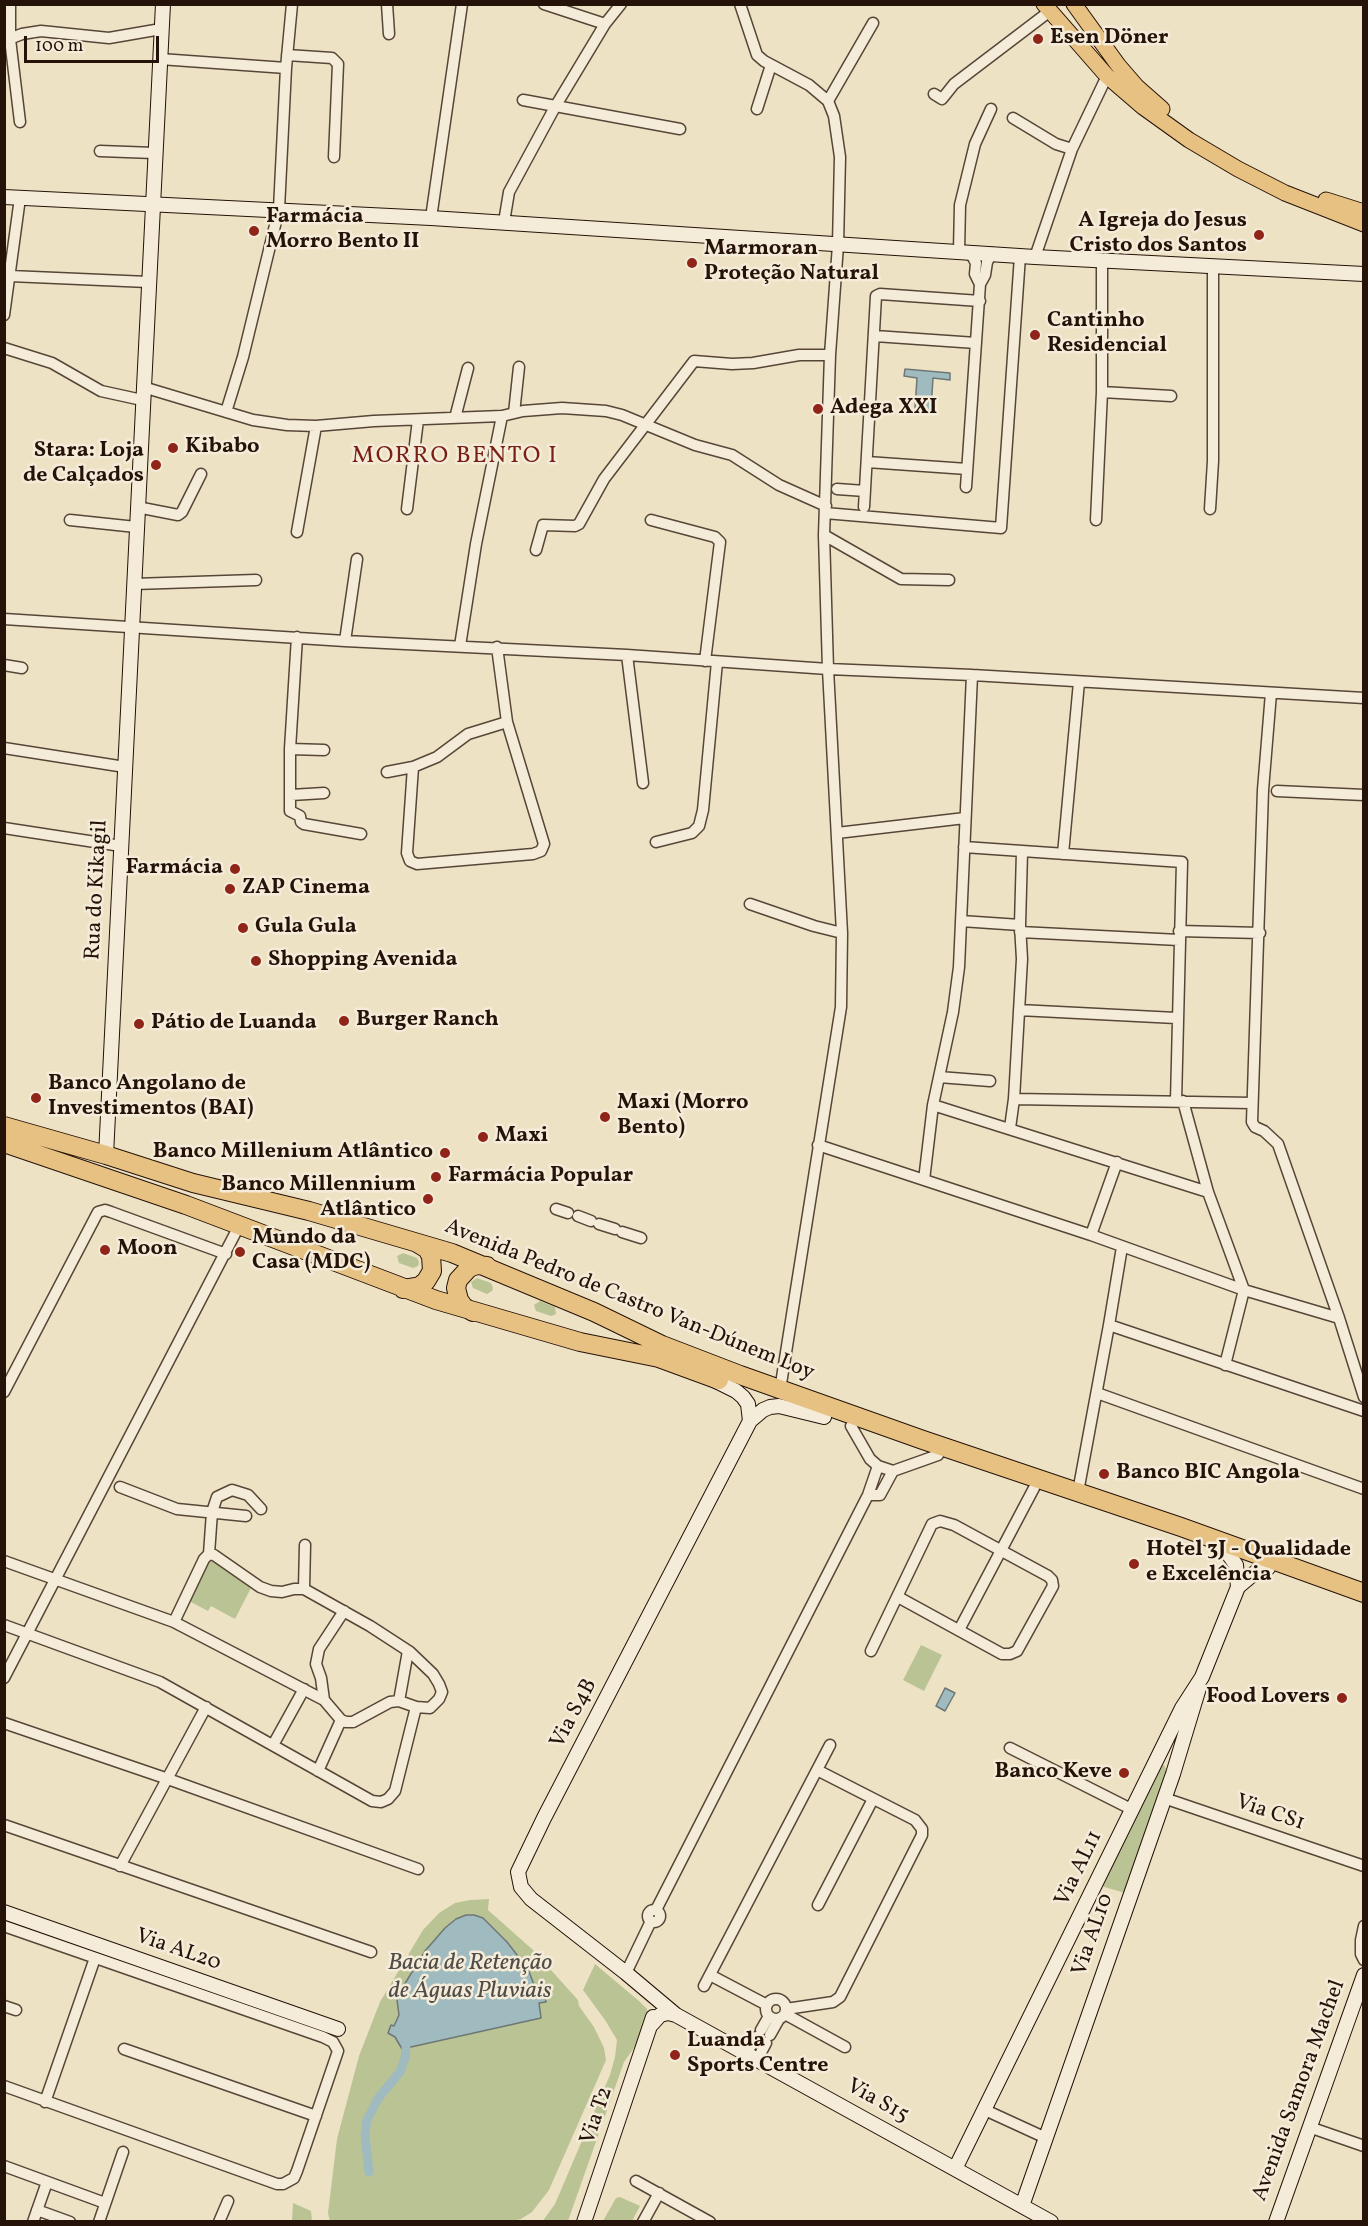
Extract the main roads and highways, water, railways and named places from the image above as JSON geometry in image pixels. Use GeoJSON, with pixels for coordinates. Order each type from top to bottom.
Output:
{"type":"FeatureCollection","features":[{"type":"Feature","properties":{"kind":"highway","name":"Avenida Pedro de Castro Van-Dúnem Loy"},"geometry":{"type":"LineString","coordinates":[[4,1126],[193,1183],[309,1211],[452,1252],[594,1311],[662,1345],[780,1390],[1364,1593]]}},
{"type":"Feature","properties":{"kind":"highway","name":"Avenida Pedro de Castro Van-Dúnem Loy"},"geometry":{"type":"LineString","coordinates":[[4,1143],[186,1205],[402,1288],[474,1312],[603,1348],[658,1358],[1364,1603]]}},
{"type":"Feature","properties":{"kind":"highway"},"geometry":{"type":"LineString","coordinates":[[402,1288],[420,1286],[432,1271],[429,1252],[417,1242]]}},
{"type":"Feature","properties":{"kind":"highway"},"geometry":{"type":"LineString","coordinates":[[474,1312],[464,1307],[459,1300],[458,1280],[469,1268],[489,1266]]}},
{"type":"Feature","properties":{"kind":"main road"},"geometry":{"type":"LineString","coordinates":[[1074,4],[1118,65],[1137,87],[1175,120],[1221,149],[1287,183],[1313,195],[1364,212]]}},
{"type":"Feature","properties":{"kind":"main road"},"geometry":{"type":"LineString","coordinates":[[1047,8],[1107,76],[1143,107],[1189,140],[1238,170],[1294,197],[1364,224]]}},
{"type":"Feature","properties":{"kind":"water"},"geometry":{"type":"Polygon","coordinates":[[[905,369],[950,373],[950,380],[933,378],[931,410],[915,408],[917,378],[904,376],[905,369]]]}},
{"type":"Feature","properties":{"kind":"water"},"geometry":{"type":"Polygon","coordinates":[[[945,1688],[955,1693],[945,1711],[936,1706],[945,1688]]]}},
{"type":"Feature","properties":{"kind":"water","name":"Bacia de Retenção de Águas Pluviais"},"geometry":{"type":"Polygon","coordinates":[[[466,1915],[483,1918],[507,1942],[528,1969],[536,1990],[543,1989],[546,2002],[539,2003],[541,2018],[402,2049],[395,2037],[388,2033],[399,2015],[397,2000],[401,1990],[425,1951],[445,1928],[456,1919],[466,1915]]]}},
{"type":"Feature","properties":{"kind":"waterway"},"geometry":{"type":"LineString","coordinates":[[369,2172],[365,2135],[367,2120],[379,2097],[400,2072],[406,2048]]}},
{"type":"Feature","properties":{"kind":"place","name":"Esen Döner"},"geometry":{"type":"Point","coordinates":[1038,39]}},
{"type":"Feature","properties":{"kind":"place","name":"Farmácia Morro Bento II"},"geometry":{"type":"Point","coordinates":[254,231]}},
{"type":"Feature","properties":{"kind":"place","name":"A Igreja do Jesus Cristo dos Santos"},"geometry":{"type":"Point","coordinates":[1259,235]}},
{"type":"Feature","properties":{"kind":"place","name":"Marmoran Proteção Natural"},"geometry":{"type":"Point","coordinates":[692,263]}},
{"type":"Feature","properties":{"kind":"place","name":"Cantinho Residencial"},"geometry":{"type":"Point","coordinates":[1035,335]}},
{"type":"Feature","properties":{"kind":"place","name":"Adega XXI"},"geometry":{"type":"Point","coordinates":[818,409]}},
{"type":"Feature","properties":{"kind":"place","name":"Kibabo"},"geometry":{"type":"Point","coordinates":[173,448]}},
{"type":"Feature","properties":{"kind":"place","name":"Stara: Loja de Calçados"},"geometry":{"type":"Point","coordinates":[156,465]}},
{"type":"Feature","properties":{"kind":"place","name":"Farmácia"},"geometry":{"type":"Point","coordinates":[235,869]}},
{"type":"Feature","properties":{"kind":"place","name":"ZAP Cinema"},"geometry":{"type":"Point","coordinates":[230,889]}},
{"type":"Feature","properties":{"kind":"place","name":"Gula Gula"},"geometry":{"type":"Point","coordinates":[243,928]}},
{"type":"Feature","properties":{"kind":"place","name":"Shopping Avenida"},"geometry":{"type":"Point","coordinates":[256,961]}},
{"type":"Feature","properties":{"kind":"place","name":"Burger Ranch"},"geometry":{"type":"Point","coordinates":[344,1021]}},
{"type":"Feature","properties":{"kind":"place","name":"Pátio de Luanda"},"geometry":{"type":"Point","coordinates":[139,1024]}},
{"type":"Feature","properties":{"kind":"place","name":"Banco Angolano de Investimentos (BAI)"},"geometry":{"type":"Point","coordinates":[36,1098]}},
{"type":"Feature","properties":{"kind":"place","name":"Maxi (Morro Bento)"},"geometry":{"type":"Point","coordinates":[605,1117]}},
{"type":"Feature","properties":{"kind":"place","name":"Maxi"},"geometry":{"type":"Point","coordinates":[483,1137]}},
{"type":"Feature","properties":{"kind":"place","name":"Banco Millenium Atlântico"},"geometry":{"type":"Point","coordinates":[445,1153]}},
{"type":"Feature","properties":{"kind":"place","name":"Farmácia Popular"},"geometry":{"type":"Point","coordinates":[436,1177]}},
{"type":"Feature","properties":{"kind":"place","name":"Banco Millennium Atlântico"},"geometry":{"type":"Point","coordinates":[428,1199]}},
{"type":"Feature","properties":{"kind":"place","name":"Moon"},"geometry":{"type":"Point","coordinates":[105,1250]}},
{"type":"Feature","properties":{"kind":"place","name":"Mundo da Casa (MDC)"},"geometry":{"type":"Point","coordinates":[240,1252]}},
{"type":"Feature","properties":{"kind":"place","name":"Banco BIC Angola"},"geometry":{"type":"Point","coordinates":[1104,1474]}},
{"type":"Feature","properties":{"kind":"place","name":"Hotel 3J - Qualidade e Excelência"},"geometry":{"type":"Point","coordinates":[1134,1564]}},
{"type":"Feature","properties":{"kind":"place","name":"Food Lovers"},"geometry":{"type":"Point","coordinates":[1342,1698]}},
{"type":"Feature","properties":{"kind":"place","name":"Banco Keve"},"geometry":{"type":"Point","coordinates":[1124,1773]}},
{"type":"Feature","properties":{"kind":"place","name":"Luanda Sports Centre"},"geometry":{"type":"Point","coordinates":[675,2055]}},
{"type":"Feature","properties":{"kind":"district","name":"MORRO BENTO I"},"geometry":{"type":"Point","coordinates":[455,458]}}]}
